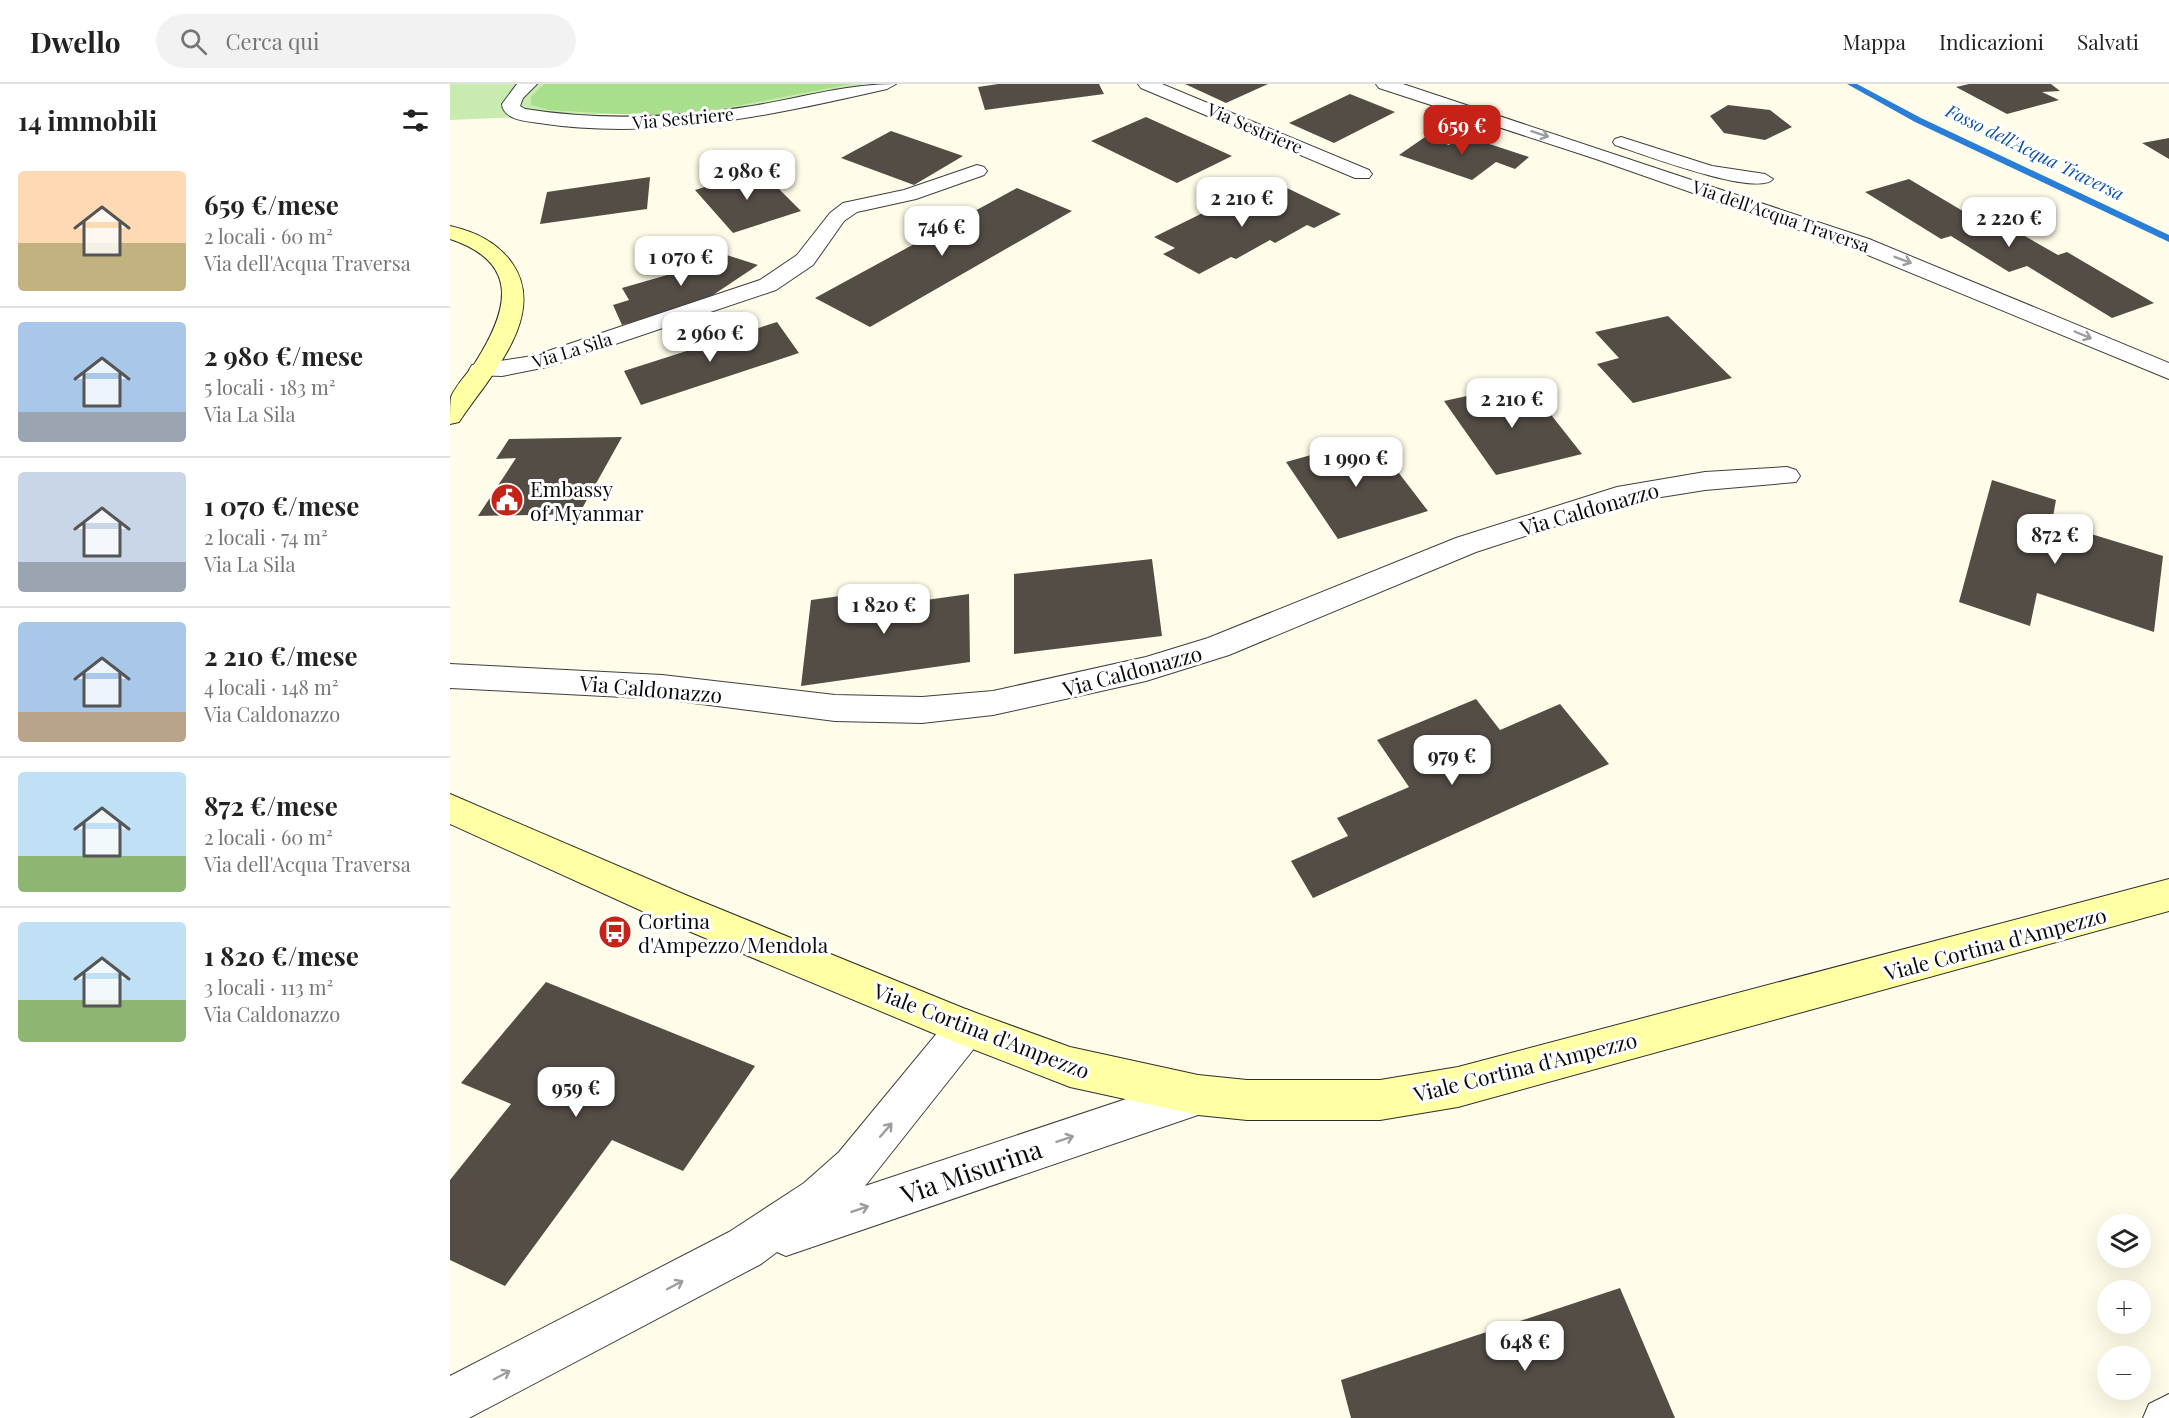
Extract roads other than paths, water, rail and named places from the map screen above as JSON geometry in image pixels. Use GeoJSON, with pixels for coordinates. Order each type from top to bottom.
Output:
{"type":"FeatureCollection","features":[{"type":"Feature","properties":{"kind":"street","name":"Via Sestriere"},"geometry":{"type":"LineString","coordinates":[[528,84],[510,103],[511,108],[520,114],[626,123],[711,118],[887,84]]}},
{"type":"Feature","properties":{"kind":"street","name":"Via Sestriere"},"geometry":{"type":"LineString","coordinates":[[1147,84],[1362,174]]}},
{"type":"Feature","properties":{"kind":"street","name":"Via dell'Acqua Traversa"},"geometry":{"type":"LineString","coordinates":[[1384,84],[1682,182],[1919,266],[2169,372]]}},
{"type":"Feature","properties":{"kind":"street","name":"Via La Sila"},"geometry":{"type":"LineString","coordinates":[[481,370],[502,369],[538,362],[749,293],[784,277],[804,260],[837,217],[850,207],[909,195],[977,171]]}},
{"type":"Feature","properties":{"kind":"street"},"geometry":{"type":"LineString","coordinates":[[450,232],[473,240],[498,258],[512,282],[514,296],[508,322],[481,370],[450,416]]}},
{"type":"Feature","properties":{"kind":"street","name":"Via Caldonazzo"},"geometry":{"type":"LineString","coordinates":[[450,676],[662,687],[865,710],[922,710],[993,703],[1182,659],[1466,545],[1627,493],[1705,481],[1787,476]]}},
{"type":"Feature","properties":{"kind":"street","name":"Viale Cortina d'Ampezzo"},"geometry":{"type":"LineString","coordinates":[[450,807],[675,908],[966,1028],[1070,1067],[1198,1095],[1247,1100],[1380,1100],[1458,1087],[2169,895]]}},
{"type":"Feature","properties":{"kind":"street","name":"Via Misurina"},"geometry":{"type":"LineString","coordinates":[[450,1402],[745,1248],[819,1198],[854,1167],[966,1028]]}},
{"type":"Feature","properties":{"kind":"street","name":"Via Misurina"},"geometry":{"type":"LineString","coordinates":[[745,1248],[1198,1095]]}},
{"type":"Feature","properties":{"kind":"lane"},"geometry":{"type":"LineString","coordinates":[[1620,142],[1697,167],[1729,175],[1765,179]]}},
{"type":"Feature","properties":{"kind":"lane"},"geometry":{"type":"LineString","coordinates":[[1682,182],[1697,167]]}},
{"type":"Feature","properties":{"kind":"lane"},"geometry":{"type":"LineString","coordinates":[[2163,1418],[2169,1414]]}},
{"type":"Feature","properties":{"kind":"waterway","name":"Fosso dell'Acqua Traversa"},"geometry":{"type":"LineString","coordinates":[[1851,84],[1918,120],[2169,239]]}},
{"type":"Feature","properties":{"kind":"place","name":"Embassy of Myanmar"},"geometry":{"type":"Point","coordinates":[507,500]}},
{"type":"Feature","properties":{"kind":"place","name":"Cortina d'Ampezzo/Mendola"},"geometry":{"type":"Point","coordinates":[615,932]}}]}
